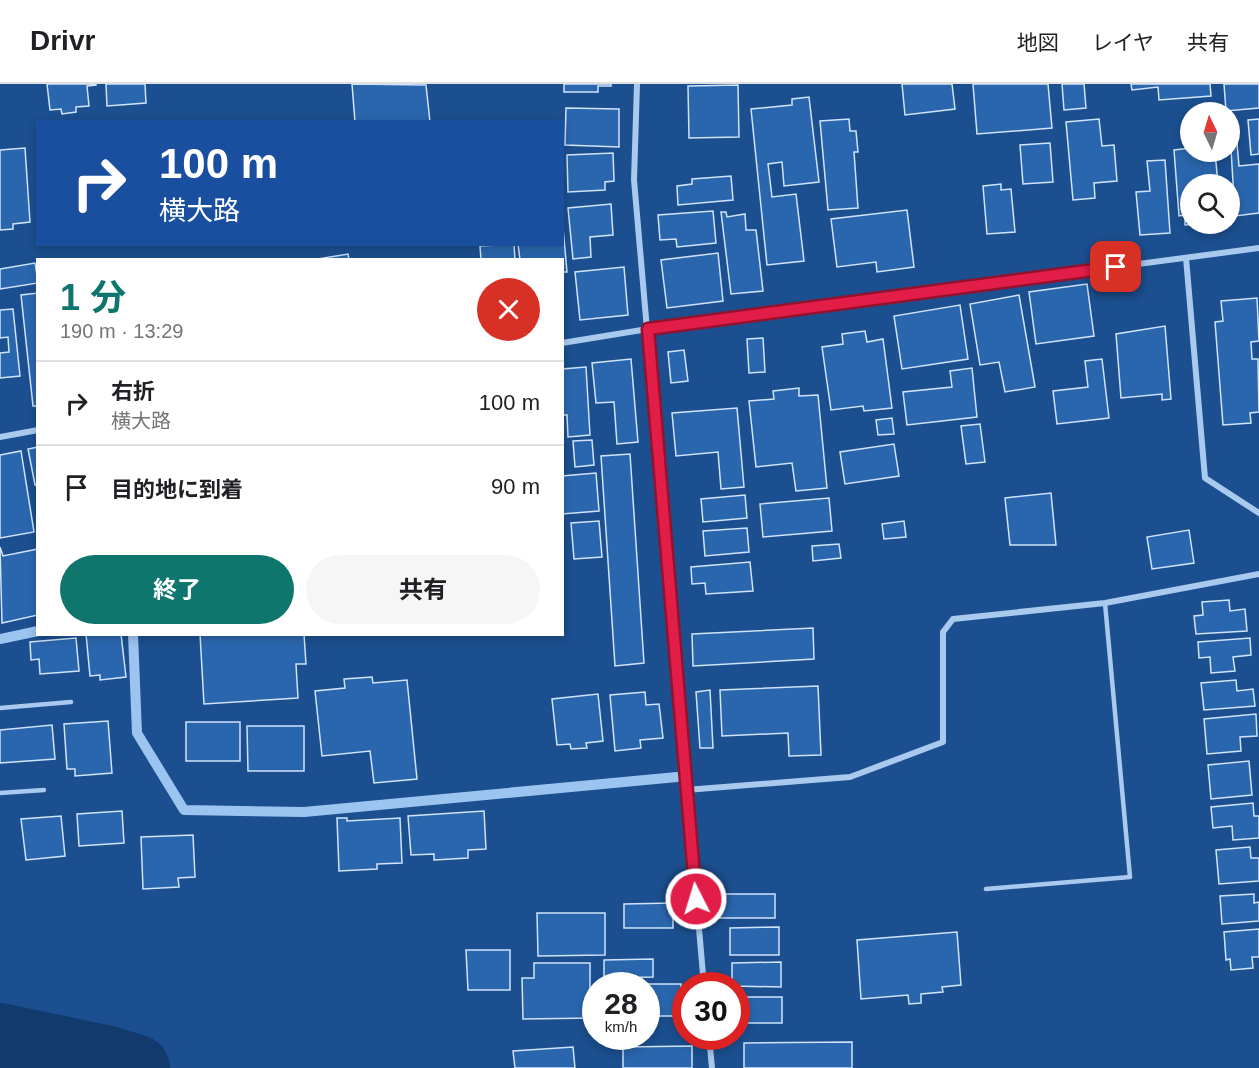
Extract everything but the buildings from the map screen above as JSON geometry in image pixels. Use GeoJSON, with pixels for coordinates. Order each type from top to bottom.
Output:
{"type":"FeatureCollection","features":[{"type":"Feature","properties":{"kind":"street"},"geometry":{"type":"LineString","coordinates":[[637,84],[634,180],[703,972]]}},
{"type":"Feature","properties":{"kind":"street"},"geometry":{"type":"LineString","coordinates":[[564,343],[648,329],[1259,248]]}},
{"type":"Feature","properties":{"kind":"street"},"geometry":{"type":"LineString","coordinates":[[1186,258],[1206,478],[1259,513]]}},
{"type":"Feature","properties":{"kind":"street"},"geometry":{"type":"LineString","coordinates":[[0,437],[36,430]]}},
{"type":"Feature","properties":{"kind":"street"},"geometry":{"type":"LineString","coordinates":[[686,790],[850,777],[943,742],[943,632],[953,619],[1105,603],[1259,573]]}},
{"type":"Feature","properties":{"kind":"street"},"geometry":{"type":"LineString","coordinates":[[710,1050],[711,1068]]}},
{"type":"Feature","properties":{"kind":"lane"},"geometry":{"type":"LineString","coordinates":[[986,889],[1130,878],[1105,603]]}},
{"type":"Feature","properties":{"kind":"lane"},"geometry":{"type":"LineString","coordinates":[[0,708],[72,702]]}},
{"type":"Feature","properties":{"kind":"lane"},"geometry":{"type":"LineString","coordinates":[[0,793],[44,790]]}},
{"type":"Feature","properties":{"kind":"waterway"},"geometry":{"type":"LineString","coordinates":[[0,639],[36,631]]}},
{"type":"Feature","properties":{"kind":"waterway"},"geometry":{"type":"LineString","coordinates":[[133,636],[137,733],[184,810],[304,812],[677,777]]}},
{"type":"Feature","properties":{"kind":"waterway"},"geometry":{"type":"LineString","coordinates":[[0,1036],[109,1059],[137,1068]]}},
{"type":"Feature","properties":{"kind":"route"},"geometry":{"type":"LineString","coordinates":[[696,899],[664,549],[648,329],[1116,267]]}}]}
